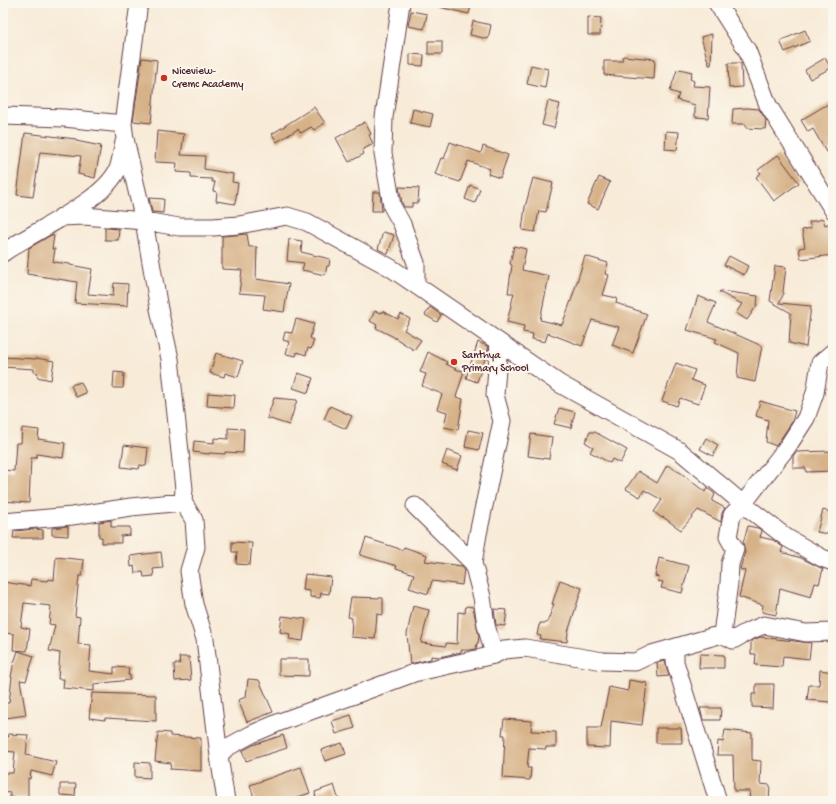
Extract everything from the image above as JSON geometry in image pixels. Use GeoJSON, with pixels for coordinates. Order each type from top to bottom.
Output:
{"type":"FeatureCollection","features":[{"type":"Feature","properties":{"kind":"street"},"geometry":{"type":"LineString","coordinates":[[3,253],[15,244],[95,196],[107,185],[118,168],[140,3]]}},
{"type":"Feature","properties":{"kind":"street"},"geometry":{"type":"LineString","coordinates":[[401,3],[384,117],[383,153],[392,206],[402,224],[416,263],[416,284]]}},
{"type":"Feature","properties":{"kind":"street"},"geometry":{"type":"LineString","coordinates":[[717,3],[746,50],[768,105],[833,210]]}},
{"type":"Feature","properties":{"kind":"street"},"geometry":{"type":"LineString","coordinates":[[3,116],[64,118],[124,131]]}},
{"type":"Feature","properties":{"kind":"street"},"geometry":{"type":"LineString","coordinates":[[124,131],[144,221],[159,309],[170,359],[184,489],[183,502],[194,520],[196,547],[189,571],[194,604],[205,639],[226,801]]}},
{"type":"Feature","properties":{"kind":"street"},"geometry":{"type":"LineString","coordinates":[[61,217],[84,216],[144,221],[179,226],[213,227],[239,225],[287,216],[307,222],[391,268],[416,284],[560,384],[680,451],[743,504],[787,538],[822,558],[833,562]]}},
{"type":"Feature","properties":{"kind":"street"},"geometry":{"type":"LineString","coordinates":[[494,655],[486,625],[482,596],[473,563],[502,421],[495,395],[499,342]]}},
{"type":"Feature","properties":{"kind":"street"},"geometry":{"type":"LineString","coordinates":[[722,634],[730,564],[735,548],[728,537],[732,515],[743,504],[788,446],[806,418],[815,393],[820,363],[833,352]]}},
{"type":"Feature","properties":{"kind":"street"},"geometry":{"type":"LineString","coordinates":[[3,522],[72,516],[131,507],[183,502]]}},
{"type":"Feature","properties":{"kind":"street"},"geometry":{"type":"LineString","coordinates":[[415,506],[473,563]]}},
{"type":"Feature","properties":{"kind":"street"},"geometry":{"type":"LineString","coordinates":[[219,756],[226,748],[252,734],[342,699],[414,673],[494,655],[504,650],[525,648],[603,661],[635,662],[652,654],[722,634],[734,640],[747,632],[764,625],[806,633],[833,632]]}},
{"type":"Feature","properties":{"kind":"street"},"geometry":{"type":"LineString","coordinates":[[675,648],[675,662],[718,801]]}},
{"type":"Feature","properties":{"kind":"building"},"geometry":{"type":"Polygon","coordinates":[[[439,3],[472,3],[469,14],[439,7],[439,3]]]}},
{"type":"Feature","properties":{"kind":"building"},"geometry":{"type":"Polygon","coordinates":[[[411,11],[427,14],[424,29],[408,26],[411,11]]]}},
{"type":"Feature","properties":{"kind":"building"},"geometry":{"type":"Polygon","coordinates":[[[588,17],[601,18],[600,35],[588,35],[588,17]]]}},
{"type":"Feature","properties":{"kind":"building"},"geometry":{"type":"Polygon","coordinates":[[[473,21],[491,25],[488,39],[470,35],[473,21]]]}},
{"type":"Feature","properties":{"kind":"building"},"geometry":{"type":"Polygon","coordinates":[[[805,30],[810,41],[785,52],[780,41],[805,30]]]}},
{"type":"Feature","properties":{"kind":"building"},"geometry":{"type":"Polygon","coordinates":[[[712,34],[711,65],[709,65],[701,37],[712,34]]]}},
{"type":"Feature","properties":{"kind":"building"},"geometry":{"type":"Polygon","coordinates":[[[428,41],[442,41],[442,54],[428,54],[428,41]]]}},
{"type":"Feature","properties":{"kind":"building"},"geometry":{"type":"Polygon","coordinates":[[[410,54],[424,55],[423,66],[410,65],[410,54]]]}},
{"type":"Feature","properties":{"kind":"building"},"geometry":{"type":"Polygon","coordinates":[[[623,56],[655,59],[654,79],[604,75],[604,61],[622,61],[623,56]]]}},
{"type":"Feature","properties":{"kind":"building"},"geometry":{"type":"Polygon","coordinates":[[[142,58],[157,60],[151,123],[133,121],[142,58]]]}},
{"type":"Feature","properties":{"kind":"building"},"geometry":{"type":"Polygon","coordinates":[[[825,58],[831,68],[810,79],[805,70],[825,58]]]}},
{"type":"Feature","properties":{"kind":"building"},"geometry":{"type":"Polygon","coordinates":[[[728,63],[741,63],[742,87],[729,88],[728,63]]]}},
{"type":"Feature","properties":{"kind":"building"},"geometry":{"type":"Polygon","coordinates":[[[531,65],[548,69],[545,88],[527,84],[531,65]]]}},
{"type":"Feature","properties":{"kind":"building"},"geometry":{"type":"Polygon","coordinates":[[[680,69],[692,72],[690,79],[694,81],[693,86],[710,87],[708,118],[695,117],[695,105],[677,100],[679,94],[670,91],[677,70],[679,71],[680,69]]]}},
{"type":"Feature","properties":{"kind":"building"},"geometry":{"type":"Polygon","coordinates":[[[548,101],[560,104],[554,128],[542,125],[548,101]]]}},
{"type":"Feature","properties":{"kind":"building"},"geometry":{"type":"Polygon","coordinates":[[[833,101],[833,148],[826,152],[813,129],[808,132],[801,120],[833,101]]]}},
{"type":"Feature","properties":{"kind":"building"},"geometry":{"type":"Polygon","coordinates":[[[314,107],[325,123],[314,130],[311,127],[301,133],[298,129],[277,142],[272,134],[314,107]]]}},
{"type":"Feature","properties":{"kind":"building"},"geometry":{"type":"Polygon","coordinates":[[[413,109],[433,114],[430,127],[410,123],[413,109]]]}},
{"type":"Feature","properties":{"kind":"building"},"geometry":{"type":"Polygon","coordinates":[[[733,109],[759,109],[766,120],[765,129],[746,128],[746,124],[732,124],[733,109]]]}},
{"type":"Feature","properties":{"kind":"building"},"geometry":{"type":"Polygon","coordinates":[[[365,122],[371,134],[369,135],[373,144],[362,150],[364,154],[349,162],[336,138],[365,122]]]}},
{"type":"Feature","properties":{"kind":"building"},"geometry":{"type":"Polygon","coordinates":[[[157,131],[184,134],[181,155],[205,156],[204,169],[233,174],[232,182],[238,183],[235,204],[216,201],[217,192],[213,191],[215,182],[212,182],[212,179],[191,178],[191,173],[176,172],[177,163],[155,162],[157,131]]]}},
{"type":"Feature","properties":{"kind":"building"},"geometry":{"type":"Polygon","coordinates":[[[666,131],[679,132],[677,150],[665,149],[666,131]]]}},
{"type":"Feature","properties":{"kind":"building"},"geometry":{"type":"Polygon","coordinates":[[[25,133],[76,139],[76,141],[101,146],[95,178],[78,174],[81,156],[40,152],[33,197],[17,195],[25,133]]]}},
{"type":"Feature","properties":{"kind":"building"},"geometry":{"type":"Polygon","coordinates":[[[450,142],[481,153],[483,146],[508,155],[500,178],[488,174],[490,169],[468,161],[460,182],[435,174],[441,158],[444,159],[450,142]]]}},
{"type":"Feature","properties":{"kind":"building"},"geometry":{"type":"Polygon","coordinates":[[[778,155],[799,183],[774,201],[756,177],[761,173],[758,170],[778,155]]]}},
{"type":"Feature","properties":{"kind":"building"},"geometry":{"type":"Polygon","coordinates":[[[599,177],[610,182],[598,209],[587,204],[599,177]]]}},
{"type":"Feature","properties":{"kind":"building"},"geometry":{"type":"Polygon","coordinates":[[[533,178],[553,183],[546,212],[539,211],[535,232],[522,230],[525,207],[533,178]]]}},
{"type":"Feature","properties":{"kind":"building"},"geometry":{"type":"Polygon","coordinates":[[[470,185],[480,189],[475,203],[465,199],[470,185]]]}},
{"type":"Feature","properties":{"kind":"building"},"geometry":{"type":"Polygon","coordinates":[[[399,187],[419,188],[418,203],[412,203],[412,207],[404,207],[399,187]]]}},
{"type":"Feature","properties":{"kind":"building"},"geometry":{"type":"Polygon","coordinates":[[[373,192],[380,192],[382,211],[372,211],[373,192]]]}},
{"type":"Feature","properties":{"kind":"building"},"geometry":{"type":"Polygon","coordinates":[[[149,198],[164,199],[163,213],[152,212],[149,198]]]}},
{"type":"Feature","properties":{"kind":"building"},"geometry":{"type":"Polygon","coordinates":[[[823,219],[825,225],[833,222],[833,255],[801,259],[799,248],[805,247],[802,230],[811,228],[809,222],[823,219]]]}},
{"type":"Feature","properties":{"kind":"building"},"geometry":{"type":"Polygon","coordinates":[[[105,228],[119,229],[118,240],[105,240],[105,228]]]}},
{"type":"Feature","properties":{"kind":"building"},"geometry":{"type":"Polygon","coordinates":[[[383,232],[394,235],[388,254],[378,249],[383,232]]]}},
{"type":"Feature","properties":{"kind":"building"},"geometry":{"type":"Polygon","coordinates":[[[247,234],[249,247],[257,247],[256,279],[289,284],[284,312],[263,309],[265,295],[239,293],[242,270],[222,269],[222,236],[247,234]]]}},
{"type":"Feature","properties":{"kind":"building"},"geometry":{"type":"Polygon","coordinates":[[[51,235],[54,236],[52,249],[55,249],[53,262],[92,269],[88,294],[113,296],[114,283],[128,284],[127,306],[75,303],[77,282],[27,274],[29,248],[51,235]]]}},
{"type":"Feature","properties":{"kind":"building"},"geometry":{"type":"Polygon","coordinates":[[[289,239],[302,241],[301,252],[330,259],[325,275],[302,270],[304,263],[287,261],[289,239]]]}},
{"type":"Feature","properties":{"kind":"building"},"geometry":{"type":"Polygon","coordinates":[[[514,246],[526,249],[522,270],[549,276],[540,320],[562,325],[585,256],[608,263],[605,274],[609,275],[603,295],[617,298],[616,303],[647,314],[633,353],[612,345],[619,327],[592,320],[582,346],[548,333],[545,342],[532,339],[533,334],[523,332],[524,326],[507,322],[514,293],[508,293],[512,265],[510,264],[514,246]]]}},
{"type":"Feature","properties":{"kind":"building"},"geometry":{"type":"Polygon","coordinates":[[[729,256],[748,266],[744,275],[724,265],[729,256]]]}},
{"type":"Feature","properties":{"kind":"building"},"geometry":{"type":"Polygon","coordinates":[[[775,266],[786,267],[784,293],[779,303],[811,306],[806,347],[789,343],[791,313],[770,301],[775,266]]]}},
{"type":"Feature","properties":{"kind":"building"},"geometry":{"type":"Polygon","coordinates":[[[719,292],[758,296],[757,305],[747,320],[736,313],[742,304],[719,292]]]}},
{"type":"Feature","properties":{"kind":"building"},"geometry":{"type":"Polygon","coordinates":[[[698,296],[716,303],[708,322],[762,346],[755,382],[737,378],[739,353],[715,342],[717,339],[687,330],[698,296]]]}},
{"type":"Feature","properties":{"kind":"building"},"geometry":{"type":"Polygon","coordinates":[[[430,307],[441,315],[437,322],[425,315],[430,307]]]}},
{"type":"Feature","properties":{"kind":"building"},"geometry":{"type":"Polygon","coordinates":[[[375,311],[381,313],[382,311],[398,319],[401,314],[410,319],[404,330],[421,340],[414,350],[376,328],[377,325],[370,321],[375,311]]]}},
{"type":"Feature","properties":{"kind":"building"},"geometry":{"type":"Polygon","coordinates":[[[296,319],[314,324],[310,338],[314,340],[311,349],[308,348],[306,355],[297,352],[296,356],[286,354],[289,342],[283,340],[285,332],[292,333],[296,319]]]}},
{"type":"Feature","properties":{"kind":"building"},"geometry":{"type":"Polygon","coordinates":[[[478,342],[489,347],[477,382],[466,378],[478,342]]]}},
{"type":"Feature","properties":{"kind":"building"},"geometry":{"type":"Polygon","coordinates":[[[428,352],[447,362],[446,364],[458,370],[464,371],[456,397],[463,399],[458,430],[444,427],[447,412],[437,409],[442,394],[422,386],[426,374],[420,372],[428,352]]]}},
{"type":"Feature","properties":{"kind":"building"},"geometry":{"type":"Polygon","coordinates":[[[216,353],[243,361],[238,377],[225,373],[224,377],[210,373],[216,353]]]}},
{"type":"Feature","properties":{"kind":"building"},"geometry":{"type":"Polygon","coordinates":[[[3,357],[36,358],[54,361],[51,380],[37,377],[38,373],[34,372],[34,369],[3,367],[3,357]]]}},
{"type":"Feature","properties":{"kind":"building"},"geometry":{"type":"Polygon","coordinates":[[[676,363],[695,370],[691,380],[705,385],[698,404],[680,398],[677,406],[662,401],[676,363]]]}},
{"type":"Feature","properties":{"kind":"building"},"geometry":{"type":"Polygon","coordinates":[[[114,372],[124,373],[123,388],[113,388],[114,372]]]}},
{"type":"Feature","properties":{"kind":"building"},"geometry":{"type":"Polygon","coordinates":[[[298,373],[313,378],[308,393],[293,388],[298,373]]]}},
{"type":"Feature","properties":{"kind":"building"},"geometry":{"type":"Polygon","coordinates":[[[81,382],[86,393],[76,397],[71,385],[81,382]]]}},
{"type":"Feature","properties":{"kind":"building"},"geometry":{"type":"Polygon","coordinates":[[[208,393],[235,395],[234,408],[207,406],[208,393]]]}},
{"type":"Feature","properties":{"kind":"building"},"geometry":{"type":"Polygon","coordinates":[[[274,398],[297,400],[289,425],[267,418],[274,398]]]}},
{"type":"Feature","properties":{"kind":"building"},"geometry":{"type":"Polygon","coordinates":[[[760,401],[795,411],[792,422],[776,446],[766,442],[768,420],[756,416],[760,401]]]}},
{"type":"Feature","properties":{"kind":"building"},"geometry":{"type":"Polygon","coordinates":[[[330,406],[352,416],[346,429],[324,419],[330,406]]]}},
{"type":"Feature","properties":{"kind":"building"},"geometry":{"type":"Polygon","coordinates":[[[559,408],[575,412],[571,428],[554,424],[559,408]]]}},
{"type":"Feature","properties":{"kind":"building"},"geometry":{"type":"Polygon","coordinates":[[[22,428],[39,430],[38,439],[65,443],[63,458],[37,454],[36,458],[31,458],[29,503],[3,501],[3,470],[14,471],[16,443],[21,443],[22,428]]]}},
{"type":"Feature","properties":{"kind":"building"},"geometry":{"type":"Polygon","coordinates":[[[228,428],[244,429],[243,453],[225,452],[225,454],[209,454],[193,452],[194,441],[214,443],[214,438],[228,439],[228,428]]]}},
{"type":"Feature","properties":{"kind":"building"},"geometry":{"type":"Polygon","coordinates":[[[468,430],[483,433],[479,450],[465,447],[468,430]]]}},
{"type":"Feature","properties":{"kind":"building"},"geometry":{"type":"Polygon","coordinates":[[[590,432],[595,432],[627,450],[620,463],[612,459],[610,463],[590,452],[593,447],[585,442],[590,432]]]}},
{"type":"Feature","properties":{"kind":"building"},"geometry":{"type":"Polygon","coordinates":[[[531,434],[552,437],[549,459],[528,456],[531,434]]]}},
{"type":"Feature","properties":{"kind":"building"},"geometry":{"type":"Polygon","coordinates":[[[706,438],[718,445],[713,456],[700,449],[706,438]]]}},
{"type":"Feature","properties":{"kind":"building"},"geometry":{"type":"Polygon","coordinates":[[[124,445],[148,448],[146,466],[140,465],[139,469],[121,467],[124,445]]]}},
{"type":"Feature","properties":{"kind":"building"},"geometry":{"type":"Polygon","coordinates":[[[447,450],[462,456],[457,470],[442,464],[447,450]]]}},
{"type":"Feature","properties":{"kind":"building"},"geometry":{"type":"Polygon","coordinates":[[[833,451],[833,471],[806,472],[806,468],[793,468],[793,456],[796,452],[833,451]]]}},
{"type":"Feature","properties":{"kind":"building"},"geometry":{"type":"Polygon","coordinates":[[[667,465],[681,473],[705,492],[707,488],[715,494],[712,501],[725,508],[722,513],[721,522],[698,510],[681,530],[654,512],[662,500],[644,490],[640,497],[626,489],[638,471],[657,483],[667,465]]]}},
{"type":"Feature","properties":{"kind":"building"},"geometry":{"type":"Polygon","coordinates":[[[823,510],[833,513],[828,534],[817,532],[823,510]]]}},
{"type":"Feature","properties":{"kind":"building"},"geometry":{"type":"Polygon","coordinates":[[[111,520],[111,527],[130,527],[130,535],[121,536],[121,543],[102,543],[102,537],[99,537],[99,522],[111,520]]]}},
{"type":"Feature","properties":{"kind":"building"},"geometry":{"type":"Polygon","coordinates":[[[68,526],[68,536],[52,535],[52,528],[68,526]]]}},
{"type":"Feature","properties":{"kind":"building"},"geometry":{"type":"Polygon","coordinates":[[[748,526],[758,528],[762,531],[760,537],[773,540],[783,547],[781,552],[801,558],[823,569],[819,584],[815,583],[811,597],[780,588],[776,615],[762,612],[763,605],[739,597],[745,571],[740,569],[745,552],[743,543],[748,526]]]}},
{"type":"Feature","properties":{"kind":"building"},"geometry":{"type":"Polygon","coordinates":[[[35,529],[43,530],[43,538],[13,538],[14,531],[35,529]]]}},
{"type":"Feature","properties":{"kind":"building"},"geometry":{"type":"Polygon","coordinates":[[[366,538],[403,550],[404,547],[427,555],[425,561],[462,566],[464,569],[462,585],[432,581],[428,594],[409,588],[414,574],[396,568],[397,566],[360,555],[366,538]]]}},
{"type":"Feature","properties":{"kind":"building"},"geometry":{"type":"Polygon","coordinates":[[[232,542],[252,543],[250,565],[236,564],[237,552],[232,552],[232,542]]]}},
{"type":"Feature","properties":{"kind":"building"},"geometry":{"type":"Polygon","coordinates":[[[161,552],[163,568],[153,569],[154,576],[144,577],[143,572],[135,573],[134,566],[131,567],[130,556],[161,552]]]}},
{"type":"Feature","properties":{"kind":"building"},"geometry":{"type":"Polygon","coordinates":[[[56,557],[84,560],[82,576],[79,576],[75,616],[80,617],[78,644],[91,645],[89,671],[114,674],[114,667],[129,668],[128,675],[130,675],[130,680],[94,684],[94,691],[63,688],[64,679],[58,679],[60,653],[49,651],[55,625],[49,624],[51,606],[24,603],[21,627],[30,629],[27,651],[13,650],[14,634],[3,633],[3,582],[30,586],[31,579],[47,581],[48,579],[54,580],[56,557]]]}},
{"type":"Feature","properties":{"kind":"building"},"geometry":{"type":"Polygon","coordinates":[[[659,558],[689,566],[682,593],[661,588],[663,582],[658,581],[659,577],[655,576],[659,558]]]}},
{"type":"Feature","properties":{"kind":"building"},"geometry":{"type":"Polygon","coordinates":[[[305,574],[331,577],[329,594],[321,593],[320,598],[310,597],[310,591],[303,590],[305,574]]]}},
{"type":"Feature","properties":{"kind":"building"},"geometry":{"type":"Polygon","coordinates":[[[560,580],[582,588],[568,632],[567,642],[540,639],[541,636],[537,635],[540,623],[547,623],[554,604],[552,604],[560,580]]]}},
{"type":"Feature","properties":{"kind":"building"},"geometry":{"type":"Polygon","coordinates":[[[351,597],[383,598],[383,615],[377,614],[375,639],[351,637],[352,618],[348,617],[351,597]]]}},
{"type":"Feature","properties":{"kind":"building"},"geometry":{"type":"Polygon","coordinates":[[[413,606],[429,610],[421,643],[446,646],[446,643],[457,644],[458,612],[465,613],[466,606],[473,607],[479,636],[476,649],[461,650],[461,652],[440,657],[431,656],[431,659],[410,664],[407,634],[413,606]]]}},
{"type":"Feature","properties":{"kind":"building"},"geometry":{"type":"Polygon","coordinates":[[[494,609],[507,610],[505,626],[496,625],[494,609]]]}},
{"type":"Feature","properties":{"kind":"building"},"geometry":{"type":"Polygon","coordinates":[[[282,616],[306,619],[303,641],[289,639],[290,634],[280,632],[282,616]]]}},
{"type":"Feature","properties":{"kind":"building"},"geometry":{"type":"Polygon","coordinates":[[[760,637],[811,643],[809,659],[783,656],[782,667],[755,665],[756,654],[751,654],[751,641],[760,637]]]}},
{"type":"Feature","properties":{"kind":"building"},"geometry":{"type":"Polygon","coordinates":[[[18,651],[34,656],[26,681],[20,680],[26,715],[6,718],[4,703],[9,703],[11,677],[14,661],[18,651]]]}},
{"type":"Feature","properties":{"kind":"building"},"geometry":{"type":"Polygon","coordinates":[[[700,654],[724,655],[724,668],[699,668],[700,654]]]}},
{"type":"Feature","properties":{"kind":"building"},"geometry":{"type":"Polygon","coordinates":[[[179,657],[189,657],[191,680],[175,681],[174,664],[180,664],[179,657]]]}},
{"type":"Feature","properties":{"kind":"building"},"geometry":{"type":"Polygon","coordinates":[[[279,659],[309,659],[309,676],[279,675],[279,659]]]}},
{"type":"Feature","properties":{"kind":"building"},"geometry":{"type":"Polygon","coordinates":[[[665,661],[669,676],[658,677],[657,663],[665,661]]]}},
{"type":"Feature","properties":{"kind":"building"},"geometry":{"type":"Polygon","coordinates":[[[820,670],[833,672],[830,702],[807,700],[809,685],[819,685],[820,670]]]}},
{"type":"Feature","properties":{"kind":"building"},"geometry":{"type":"Polygon","coordinates":[[[248,679],[259,680],[273,712],[247,722],[238,700],[246,697],[248,679]]]}},
{"type":"Feature","properties":{"kind":"building"},"geometry":{"type":"Polygon","coordinates":[[[629,680],[647,683],[642,725],[611,721],[610,748],[587,747],[587,728],[601,728],[609,687],[628,691],[629,680]]]}},
{"type":"Feature","properties":{"kind":"building"},"geometry":{"type":"Polygon","coordinates":[[[756,684],[774,684],[773,708],[752,707],[752,694],[756,694],[756,684]]]}},
{"type":"Feature","properties":{"kind":"building"},"geometry":{"type":"Polygon","coordinates":[[[92,693],[156,695],[156,721],[105,718],[105,720],[89,718],[92,693]]]}},
{"type":"Feature","properties":{"kind":"building"},"geometry":{"type":"Polygon","coordinates":[[[700,708],[721,708],[720,720],[703,720],[700,708]]]}},
{"type":"Feature","properties":{"kind":"building"},"geometry":{"type":"Polygon","coordinates":[[[351,715],[355,728],[336,734],[332,721],[351,715]]]}},
{"type":"Feature","properties":{"kind":"building"},"geometry":{"type":"Polygon","coordinates":[[[504,719],[532,721],[531,731],[556,732],[556,747],[546,747],[546,749],[529,748],[527,768],[531,768],[530,780],[503,778],[505,735],[502,735],[504,719]]]}},
{"type":"Feature","properties":{"kind":"building"},"geometry":{"type":"Polygon","coordinates":[[[656,728],[681,728],[682,743],[656,743],[656,728]]]}},
{"type":"Feature","properties":{"kind":"building"},"geometry":{"type":"Polygon","coordinates":[[[725,730],[752,733],[752,760],[761,761],[760,784],[770,785],[769,801],[749,801],[750,791],[734,791],[733,755],[717,755],[718,741],[723,742],[725,730]]]}},
{"type":"Feature","properties":{"kind":"building"},"geometry":{"type":"Polygon","coordinates":[[[158,732],[170,733],[170,736],[201,738],[201,771],[170,769],[171,763],[155,761],[158,732]]]}},
{"type":"Feature","properties":{"kind":"building"},"geometry":{"type":"Polygon","coordinates":[[[8,734],[28,735],[26,755],[56,762],[52,776],[31,771],[30,779],[28,778],[28,798],[10,798],[10,793],[3,792],[3,773],[13,773],[15,752],[4,751],[5,736],[9,737],[8,734]]]}},
{"type":"Feature","properties":{"kind":"building"},"geometry":{"type":"Polygon","coordinates":[[[283,735],[287,748],[246,761],[242,751],[253,745],[283,735]]]}},
{"type":"Feature","properties":{"kind":"building"},"geometry":{"type":"Polygon","coordinates":[[[342,743],[346,754],[325,761],[321,750],[342,743]]]}},
{"type":"Feature","properties":{"kind":"building"},"geometry":{"type":"Polygon","coordinates":[[[135,762],[150,763],[150,778],[135,777],[135,762]]]}},
{"type":"Feature","properties":{"kind":"building"},"geometry":{"type":"Polygon","coordinates":[[[301,767],[310,793],[286,801],[255,801],[250,785],[301,767]]]}},
{"type":"Feature","properties":{"kind":"building"},"geometry":{"type":"Polygon","coordinates":[[[60,784],[76,784],[75,796],[60,795],[60,784]]]}},
{"type":"Feature","properties":{"kind":"building"},"geometry":{"type":"Polygon","coordinates":[[[334,785],[339,801],[316,801],[315,792],[334,785]]]}},
{"type":"Feature","properties":{"kind":"place","name":"Niceview- Cremc Academy"},"geometry":{"type":"Point","coordinates":[164,78]}},
{"type":"Feature","properties":{"kind":"place","name":"Santhya Primary School"},"geometry":{"type":"Point","coordinates":[454,362]}}]}
